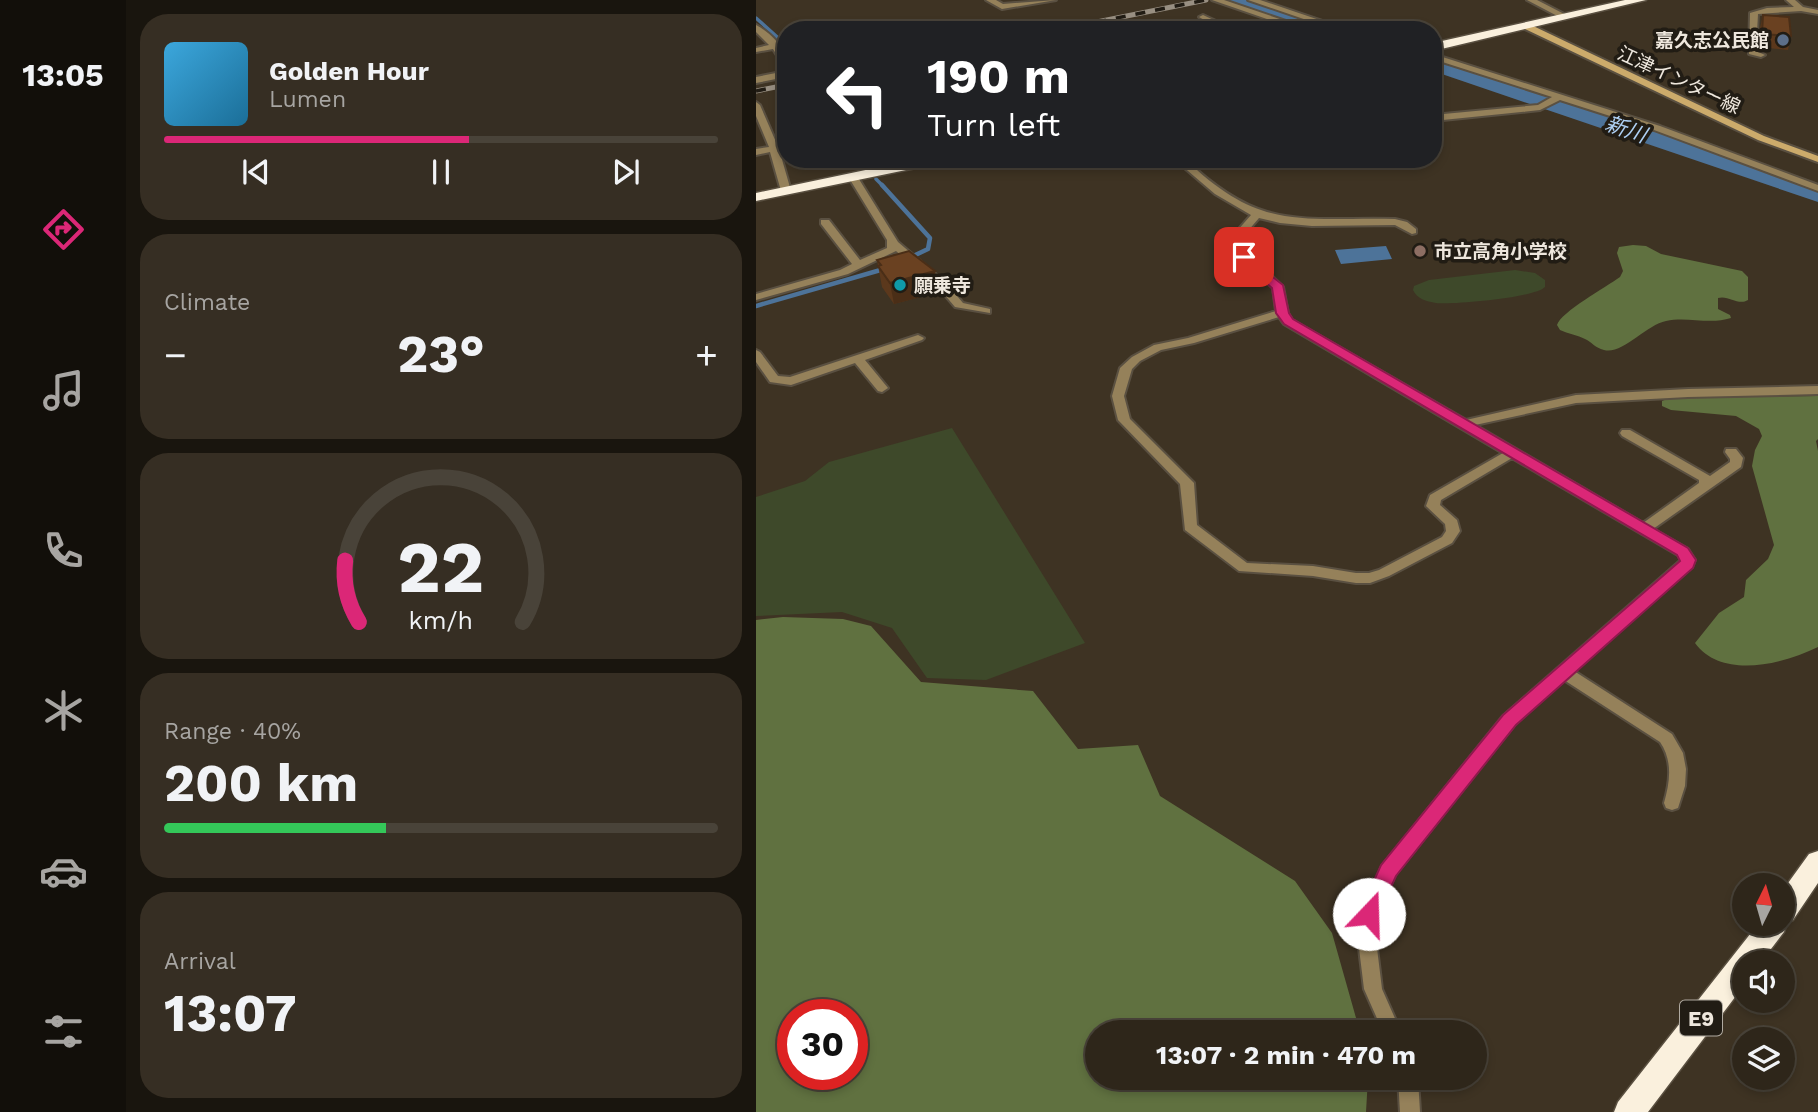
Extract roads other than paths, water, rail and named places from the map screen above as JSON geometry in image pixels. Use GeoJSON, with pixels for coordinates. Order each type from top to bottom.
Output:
{"type":"FeatureCollection","features":[{"type":"Feature","properties":{"kind":"highway"},"geometry":{"type":"LineString","coordinates":[[1442,45],[1640,0]]}},
{"type":"Feature","properties":{"kind":"highway"},"geometry":{"type":"LineString","coordinates":[[756,197],[899,168]]}},
{"type":"Feature","properties":{"kind":"highway"},"geometry":{"type":"LineString","coordinates":[[1796,893],[1818,862]]}},
{"type":"Feature","properties":{"kind":"highway","name":"E9"},"geometry":{"type":"LineString","coordinates":[[1629,1112],[1765,936]]}},
{"type":"Feature","properties":{"kind":"main road","name":"江津インター線"},"geometry":{"type":"LineString","coordinates":[[1526,26],[1760,138],[1818,159]]}},
{"type":"Feature","properties":{"kind":"street"},"geometry":{"type":"LineString","coordinates":[[990,0],[1002,7],[1052,0]]}},
{"type":"Feature","properties":{"kind":"street"},"geometry":{"type":"LineString","coordinates":[[1216,0],[1280,21]]}},
{"type":"Feature","properties":{"kind":"street"},"geometry":{"type":"LineString","coordinates":[[1252,0],[1317,21]]}},
{"type":"Feature","properties":{"kind":"street"},"geometry":{"type":"LineString","coordinates":[[1531,0],[1566,17]]}},
{"type":"Feature","properties":{"kind":"street"},"geometry":{"type":"LineString","coordinates":[[1790,0],[1801,9]]}},
{"type":"Feature","properties":{"kind":"street"},"geometry":{"type":"LineString","coordinates":[[1760,55],[1752,51],[1754,13],[1801,9],[1818,12]]}},
{"type":"Feature","properties":{"kind":"street"},"geometry":{"type":"LineString","coordinates":[[1203,17],[1212,21]]}},
{"type":"Feature","properties":{"kind":"street"},"geometry":{"type":"LineString","coordinates":[[756,27],[777,50]]}},
{"type":"Feature","properties":{"kind":"street"},"geometry":{"type":"LineString","coordinates":[[756,50],[774,46]]}},
{"type":"Feature","properties":{"kind":"street"},"geometry":{"type":"LineString","coordinates":[[1442,59],[1699,143],[1818,188]]}},
{"type":"Feature","properties":{"kind":"street"},"geometry":{"type":"LineString","coordinates":[[756,80],[777,76]]}},
{"type":"Feature","properties":{"kind":"street"},"geometry":{"type":"LineString","coordinates":[[1442,117],[1544,106],[1558,98]]}},
{"type":"Feature","properties":{"kind":"street"},"geometry":{"type":"LineString","coordinates":[[756,105],[760,123],[777,160]]}},
{"type":"Feature","properties":{"kind":"street"},"geometry":{"type":"LineString","coordinates":[[756,152],[774,149]]}},
{"type":"Feature","properties":{"kind":"street"},"geometry":{"type":"LineString","coordinates":[[779,168],[786,191]]}},
{"type":"Feature","properties":{"kind":"street"},"geometry":{"type":"LineString","coordinates":[[1188,168],[1199,179],[1257,214],[1293,220],[1395,222],[1412,231]]}},
{"type":"Feature","properties":{"kind":"street"},"geometry":{"type":"LineString","coordinates":[[854,178],[894,244],[959,304],[986,311]]}},
{"type":"Feature","properties":{"kind":"street"},"geometry":{"type":"LineString","coordinates":[[1257,214],[1242,231],[1238,248],[1244,257],[1279,287],[1282,313],[1288,322],[1644,529],[1682,552],[1688,564],[1509,720],[1388,871],[1369,914],[1368,967],[1373,989],[1387,1020]]}},
{"type":"Feature","properties":{"kind":"street"},"geometry":{"type":"LineString","coordinates":[[825,222],[859,266]]}},
{"type":"Feature","properties":{"kind":"street"},"geometry":{"type":"LineString","coordinates":[[756,297],[859,266],[889,252],[894,244]]}},
{"type":"Feature","properties":{"kind":"street"},"geometry":{"type":"LineString","coordinates":[[1282,313],[1190,341],[1158,347],[1126,368],[1118,396],[1124,420],[1187,483],[1190,527],[1244,568],[1313,571],[1356,578],[1370,578],[1384,573],[1447,540],[1453,531],[1452,523],[1433,506],[1434,498],[1513,452]]}},
{"type":"Feature","properties":{"kind":"street"},"geometry":{"type":"LineString","coordinates":[[756,354],[772,377],[781,382],[918,338]]}},
{"type":"Feature","properties":{"kind":"street"},"geometry":{"type":"LineString","coordinates":[[858,359],[882,388]]}},
{"type":"Feature","properties":{"kind":"street"},"geometry":{"type":"LineString","coordinates":[[756,382],[772,377]]}},
{"type":"Feature","properties":{"kind":"street"},"geometry":{"type":"LineString","coordinates":[[1465,424],[1536,405],[1576,399],[1818,390]]}},
{"type":"Feature","properties":{"kind":"street"},"geometry":{"type":"LineString","coordinates":[[1626,433],[1702,474],[1706,480],[1704,485]]}},
{"type":"Feature","properties":{"kind":"street"},"geometry":{"type":"LineString","coordinates":[[1644,529],[1736,464],[1737,458],[1731,452]]}},
{"type":"Feature","properties":{"kind":"street"},"geometry":{"type":"LineString","coordinates":[[1565,673],[1660,733],[1670,743],[1674,748],[1679,775],[1672,803]]}},
{"type":"Feature","properties":{"kind":"street"},"geometry":{"type":"LineString","coordinates":[[1409,1090],[1410,1112]]}},
{"type":"Feature","properties":{"kind":"water"},"geometry":{"type":"Polygon","coordinates":[[[1386,246],[1392,259],[1341,264],[1335,250],[1386,246]]]}},
{"type":"Feature","properties":{"kind":"waterway","name":"新川"},"geometry":{"type":"LineString","coordinates":[[1234,0],[1300,21]]}},
{"type":"Feature","properties":{"kind":"waterway"},"geometry":{"type":"LineString","coordinates":[[756,18],[777,37]]}},
{"type":"Feature","properties":{"kind":"waterway","name":"新川"},"geometry":{"type":"LineString","coordinates":[[1442,67],[1679,145],[1818,195]]}},
{"type":"Feature","properties":{"kind":"waterway"},"geometry":{"type":"LineString","coordinates":[[876,179],[882,185]]}},
{"type":"Feature","properties":{"kind":"waterway"},"geometry":{"type":"LineString","coordinates":[[882,185],[930,238],[928,249],[909,258]]}},
{"type":"Feature","properties":{"kind":"waterway"},"geometry":{"type":"LineString","coordinates":[[756,306],[884,269]]}},
{"type":"Feature","properties":{"kind":"railway"},"geometry":{"type":"LineString","coordinates":[[1102,21],[1206,0]]}},
{"type":"Feature","properties":{"kind":"railway"},"geometry":{"type":"LineString","coordinates":[[756,91],[777,87]]}},
{"type":"Feature","properties":{"kind":"place","name":"嘉久志公民館"},"geometry":{"type":"Point","coordinates":[1783,40]}},
{"type":"Feature","properties":{"kind":"place","name":"市立高角小学校"},"geometry":{"type":"Point","coordinates":[1420,251]}},
{"type":"Feature","properties":{"kind":"place","name":"願乗寺"},"geometry":{"type":"Point","coordinates":[900,285]}}]}
